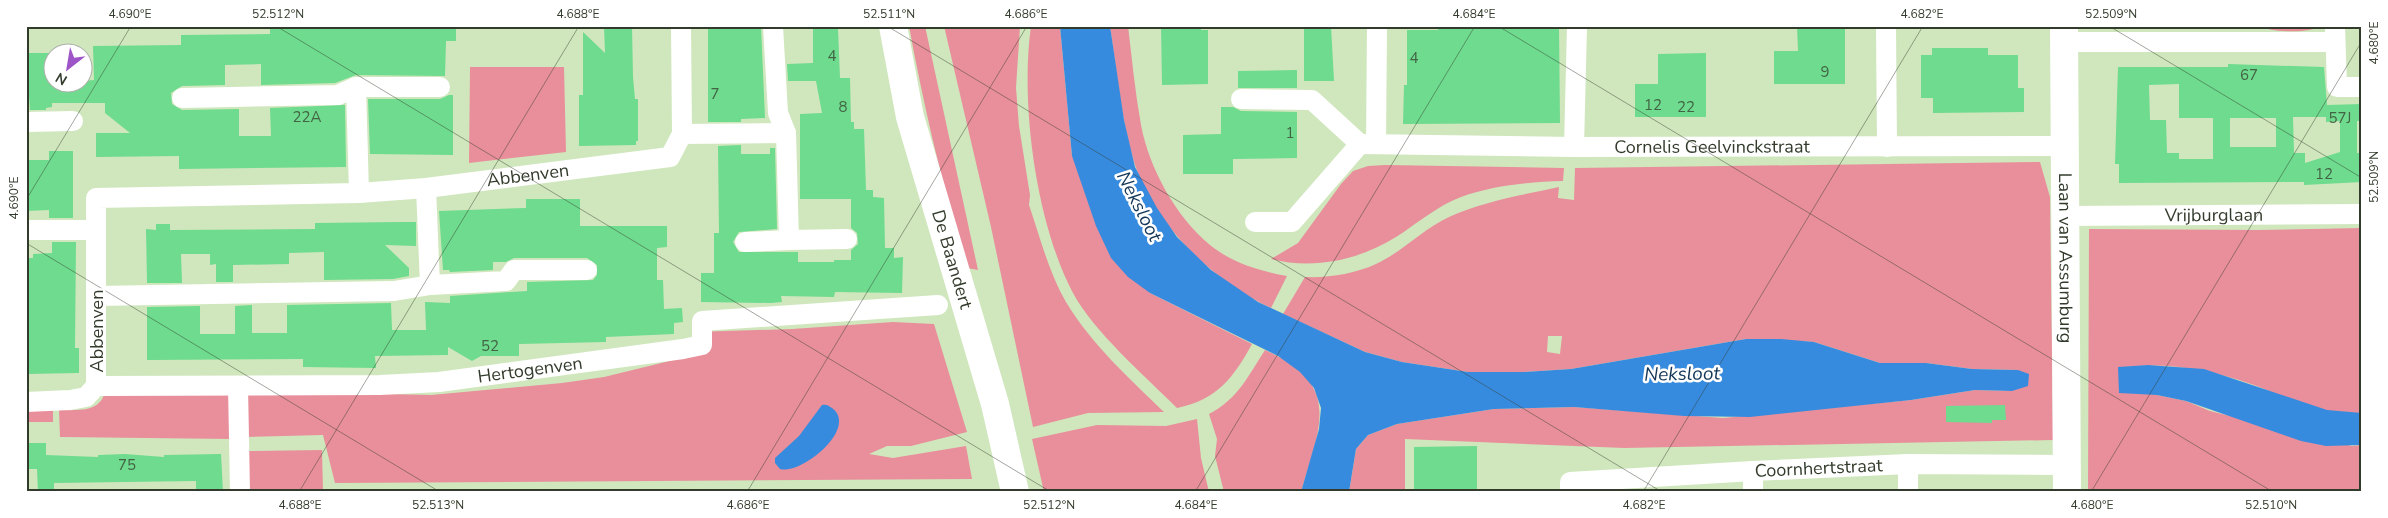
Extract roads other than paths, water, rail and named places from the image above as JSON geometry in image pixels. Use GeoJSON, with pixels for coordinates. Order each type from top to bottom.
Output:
{"type":"FeatureCollection","features":[{"type":"Feature","properties":{"kind":"main road","name":"De Baandert"},"geometry":{"type":"LineString","coordinates":[[892,26],[910,117],[996,404],[1015,492]]}},
{"type":"Feature","properties":{"kind":"main road","name":"Laan van Assumburg"},"geometry":{"type":"LineString","coordinates":[[2064,34],[2067,492]]}},
{"type":"Feature","properties":{"kind":"street","name":"Abbenven"},"geometry":{"type":"LineString","coordinates":[[26,402],[70,400],[86,397],[96,386],[96,198],[359,193],[426,188],[670,157],[682,134],[681,26]]}},
{"type":"Feature","properties":{"kind":"street"},"geometry":{"type":"LineString","coordinates":[[772,26],[778,113],[786,133],[789,240]]}},
{"type":"Feature","properties":{"kind":"street"},"geometry":{"type":"LineString","coordinates":[[1254,222],[1292,222],[1368,144],[1378,26]]}},
{"type":"Feature","properties":{"kind":"street"},"geometry":{"type":"LineString","coordinates":[[1574,147],[1577,26]]}},
{"type":"Feature","properties":{"kind":"street"},"geometry":{"type":"LineString","coordinates":[[1886,26],[1888,147]]}},
{"type":"Feature","properties":{"kind":"street"},"geometry":{"type":"LineString","coordinates":[[2064,34],[2335,34],[2337,87],[2362,87]]}},
{"type":"Feature","properties":{"kind":"street"},"geometry":{"type":"LineString","coordinates":[[182,98],[338,95],[356,87],[440,87]]}},
{"type":"Feature","properties":{"kind":"street"},"geometry":{"type":"LineString","coordinates":[[356,87],[359,193]]}},
{"type":"Feature","properties":{"kind":"street"},"geometry":{"type":"LineString","coordinates":[[1241,99],[1312,100],[1368,144]]}},
{"type":"Feature","properties":{"kind":"street"},"geometry":{"type":"LineString","coordinates":[[26,122],[73,121]]}},
{"type":"Feature","properties":{"kind":"street"},"geometry":{"type":"LineString","coordinates":[[682,134],[786,133]]}},
{"type":"Feature","properties":{"kind":"street","name":"Cornelis Geelvinckstraat"},"geometry":{"type":"LineString","coordinates":[[1368,144],[1574,147],[2065,146]]}},
{"type":"Feature","properties":{"kind":"street"},"geometry":{"type":"LineString","coordinates":[[426,188],[430,285]]}},
{"type":"Feature","properties":{"kind":"street","name":"Vrijburglaan"},"geometry":{"type":"LineString","coordinates":[[2065,216],[2362,214]]}},
{"type":"Feature","properties":{"kind":"street"},"geometry":{"type":"LineString","coordinates":[[26,230],[96,230]]}},
{"type":"Feature","properties":{"kind":"street"},"geometry":{"type":"LineString","coordinates":[[745,242],[847,239]]}},
{"type":"Feature","properties":{"kind":"street"},"geometry":{"type":"LineString","coordinates":[[97,296],[394,291],[430,285],[506,282],[514,270],[587,270]]}},
{"type":"Feature","properties":{"kind":"street","name":"Hertogenven"},"geometry":{"type":"LineString","coordinates":[[96,386],[380,385],[438,382],[702,345],[702,321],[938,305]]}},
{"type":"Feature","properties":{"kind":"street"},"geometry":{"type":"LineString","coordinates":[[238,386],[240,492]]}},
{"type":"Feature","properties":{"kind":"street"},"geometry":{"type":"LineString","coordinates":[[1908,464],[1908,492]]}},
{"type":"Feature","properties":{"kind":"street","name":"Coornhertstraat"},"geometry":{"type":"LineString","coordinates":[[1570,487],[1753,470],[1908,464],[2066,465]]}},
{"type":"Feature","properties":{"kind":"street"},"geometry":{"type":"LineString","coordinates":[[1753,470],[1753,492]]}},
{"type":"Feature","properties":{"kind":"water","name":"Neksloot"},"geometry":{"type":"Polygon","coordinates":[[[1060,26],[1110,26],[1124,120],[1135,167],[1157,208],[1177,237],[1211,270],[1258,302],[1365,352],[1402,362],[1468,372],[1524,372],[1571,369],[1746,339],[1781,339],[1814,342],[1880,363],[1926,363],[1972,369],[2018,370],[2029,374],[2028,386],[2012,391],[1975,390],[1911,400],[1750,417],[1684,416],[1574,407],[1494,409],[1397,424],[1368,435],[1356,449],[1349,492],[1301,492],[1319,429],[1321,408],[1314,388],[1300,372],[1278,356],[1150,293],[1128,277],[1111,258],[1096,226],[1072,156],[1060,26]]]}},
{"type":"Feature","properties":{"kind":"water"},"geometry":{"type":"Polygon","coordinates":[[[2148,365],[2204,369],[2327,410],[2362,413],[2362,445],[2326,446],[2301,441],[2186,401],[2157,395],[2119,393],[2118,367],[2148,365]]]}},
{"type":"Feature","properties":{"kind":"water"},"geometry":{"type":"Polygon","coordinates":[[[822,405],[831,407],[838,417],[838,427],[833,438],[813,458],[790,469],[780,469],[775,463],[775,458],[799,436],[822,405]]]}}]}
